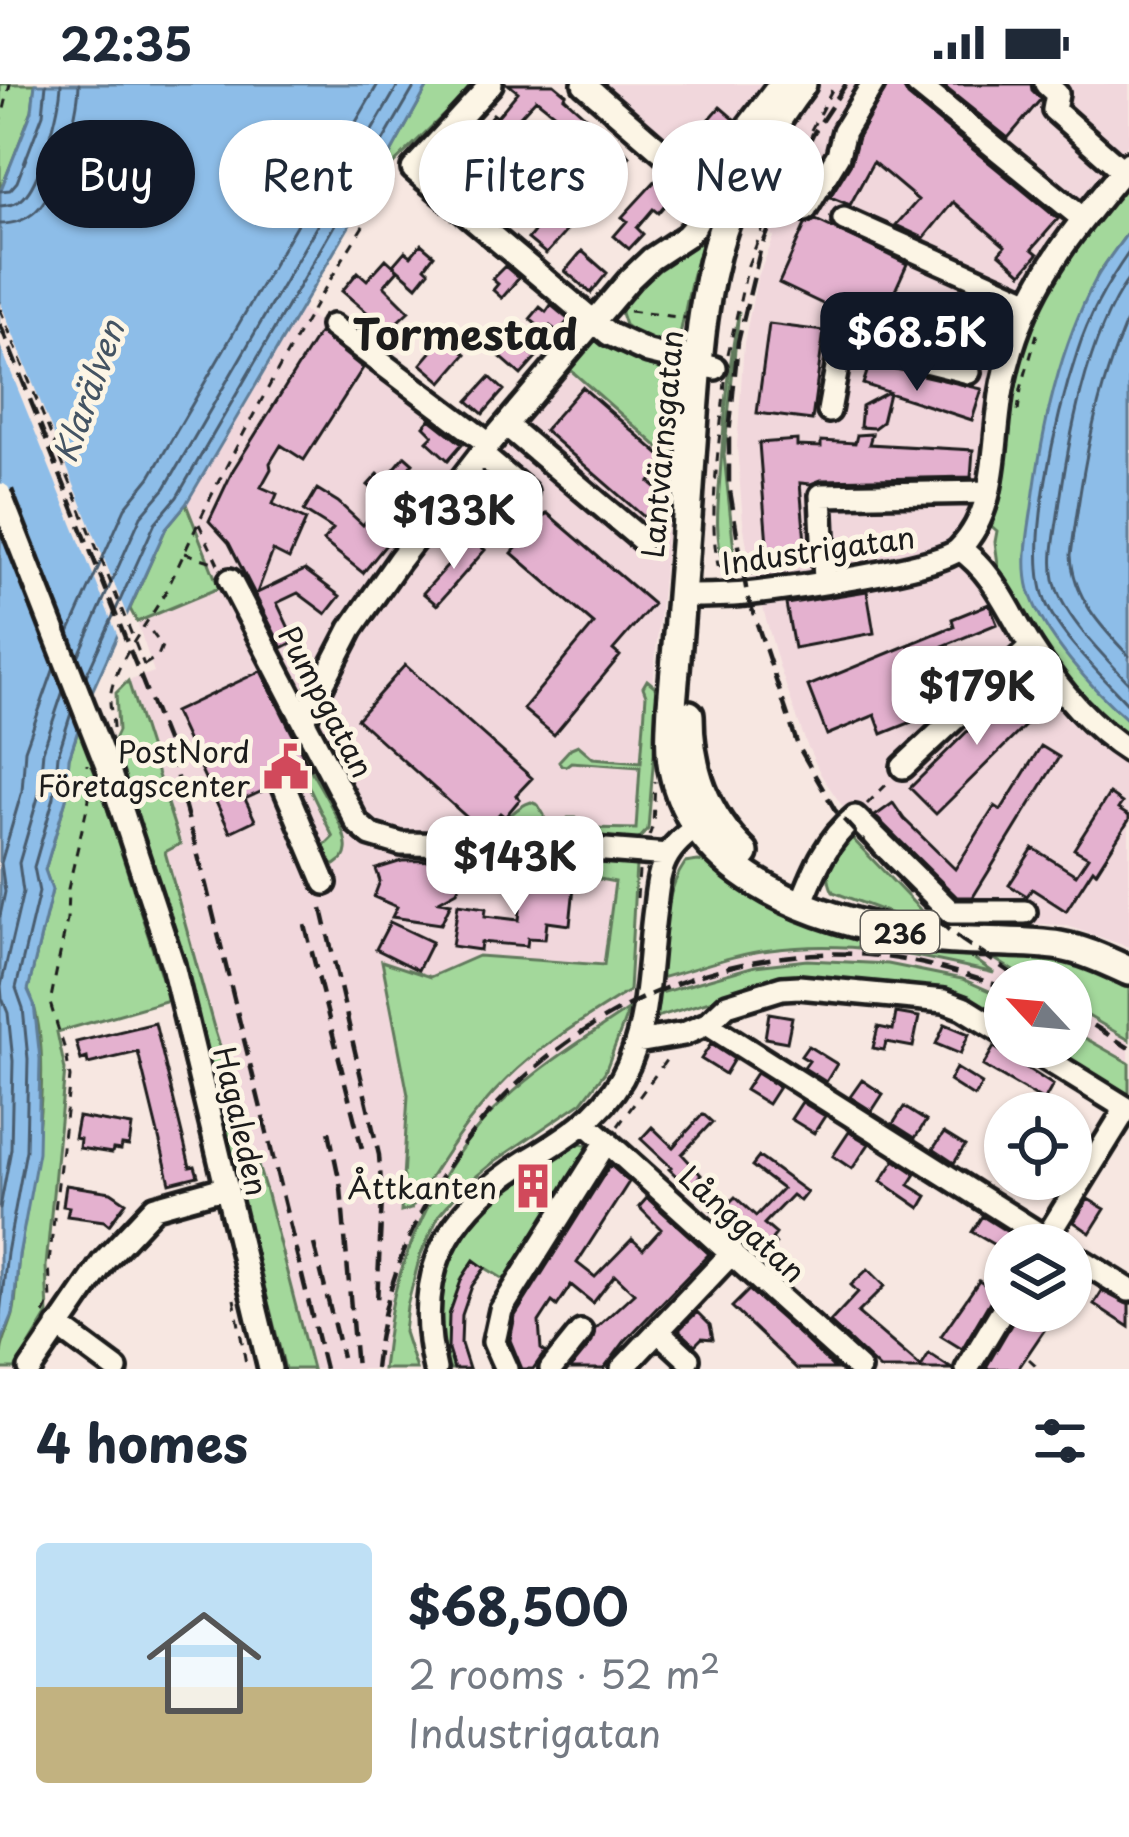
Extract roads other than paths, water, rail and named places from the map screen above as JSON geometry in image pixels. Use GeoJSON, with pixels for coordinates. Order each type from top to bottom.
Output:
{"type":"FeatureCollection","features":[{"type":"Feature","properties":{"kind":"main road","name":"Lantvärnsgatan"},"geometry":{"type":"LineString","coordinates":[[705,823],[674,770],[670,741],[717,364],[717,249],[733,204],[770,130],[802,84]]}},
{"type":"Feature","properties":{"kind":"main road","name":"Lantvärnsgatan"},"geometry":{"type":"LineString","coordinates":[[795,120],[820,84]]}},
{"type":"Feature","properties":{"kind":"main road","name":"Lantvärnsgatan"},"geometry":{"type":"LineString","coordinates":[[720,322],[735,254],[749,228]]}},
{"type":"Feature","properties":{"kind":"main road","name":"236"},"geometry":{"type":"LineString","coordinates":[[705,823],[803,897],[845,919],[923,937],[1058,946],[1129,971]]}},
{"type":"Feature","properties":{"kind":"main road","name":"236"},"geometry":{"type":"LineString","coordinates":[[803,897],[949,929],[1059,934],[1129,960]]}},
{"type":"Feature","properties":{"kind":"street"},"geometry":{"type":"LineString","coordinates":[[491,84],[407,167],[599,315],[609,334],[648,352],[717,364]]}},
{"type":"Feature","properties":{"kind":"street"},"geometry":{"type":"LineString","coordinates":[[584,84],[652,143]]}},
{"type":"Feature","properties":{"kind":"street"},"geometry":{"type":"LineString","coordinates":[[753,120],[780,84]]}},
{"type":"Feature","properties":{"kind":"street"},"geometry":{"type":"LineString","coordinates":[[824,178],[838,155],[844,131],[873,84]]}},
{"type":"Feature","properties":{"kind":"street"},"geometry":{"type":"LineString","coordinates":[[917,84],[1082,218]]}},
{"type":"Feature","properties":{"kind":"street"},"geometry":{"type":"LineString","coordinates":[[1046,84],[1057,94],[1054,110],[1126,167]]}},
{"type":"Feature","properties":{"kind":"street","name":"Industrigatan"},"geometry":{"type":"LineString","coordinates":[[690,596],[747,594],[931,563],[960,549],[988,492],[1012,346],[1035,311],[1056,255],[1126,167]]}},
{"type":"Feature","properties":{"kind":"street"},"geometry":{"type":"LineString","coordinates":[[844,219],[1035,311]]}},
{"type":"Feature","properties":{"kind":"street"},"geometry":{"type":"LineString","coordinates":[[304,720],[351,629],[485,449],[651,259],[693,228]]}},
{"type":"Feature","properties":{"kind":"street"},"geometry":{"type":"LineString","coordinates":[[332,326],[485,449],[526,493],[492,528],[450,494]]}},
{"type":"Feature","properties":{"kind":"street"},"geometry":{"type":"LineString","coordinates":[[829,412],[842,340],[968,372]]}},
{"type":"Feature","properties":{"kind":"street"},"geometry":{"type":"LineString","coordinates":[[506,425],[642,540]]}},
{"type":"Feature","properties":{"kind":"street"},"geometry":{"type":"LineString","coordinates":[[825,581],[821,496],[988,492]]}},
{"type":"Feature","properties":{"kind":"street","name":"Hagaleden"},"geometry":{"type":"LineString","coordinates":[[0,494],[110,774],[147,888],[266,1369]]}},
{"type":"Feature","properties":{"kind":"street"},"geometry":{"type":"LineString","coordinates":[[960,549],[989,576],[1059,686],[1090,722],[1129,751]]}},
{"type":"Feature","properties":{"kind":"street","name":"Pumpgatan"},"geometry":{"type":"LineString","coordinates":[[230,580],[357,824],[370,835],[400,844],[555,846],[668,854]]}},
{"type":"Feature","properties":{"kind":"street"},"geometry":{"type":"LineString","coordinates":[[904,766],[1031,646]]}},
{"type":"Feature","properties":{"kind":"street"},"geometry":{"type":"LineString","coordinates":[[284,786],[325,883]]}},
{"type":"Feature","properties":{"kind":"street"},"geometry":{"type":"LineString","coordinates":[[803,897],[834,834],[855,817],[951,912],[1025,912]]}},
{"type":"Feature","properties":{"kind":"street"},"geometry":{"type":"LineString","coordinates":[[435,1369],[426,1318],[429,1286],[442,1248],[481,1196],[586,1123],[622,1078],[637,1042],[646,995],[658,883],[668,854],[705,823]]}},
{"type":"Feature","properties":{"kind":"street"},"geometry":{"type":"LineString","coordinates":[[637,1042],[684,1034],[707,1024],[727,1005],[782,988],[822,987],[944,1000],[984,1021]]}},
{"type":"Feature","properties":{"kind":"street"},"geometry":{"type":"LineString","coordinates":[[707,1024],[1018,1224]]}},
{"type":"Feature","properties":{"kind":"street"},"geometry":{"type":"LineString","coordinates":[[1059,1224],[1128,1109],[1061,1068]]}},
{"type":"Feature","properties":{"kind":"street","name":"Långgatan"},"geometry":{"type":"LineString","coordinates":[[586,1123],[859,1369]]}},
{"type":"Feature","properties":{"kind":"street"},"geometry":{"type":"LineString","coordinates":[[506,1369],[494,1342],[501,1310],[607,1141]]}},
{"type":"Feature","properties":{"kind":"street"},"geometry":{"type":"LineString","coordinates":[[30,1369],[104,1262],[155,1207],[223,1188]]}},
{"type":"Feature","properties":{"kind":"street"},"geometry":{"type":"LineString","coordinates":[[622,1369],[732,1253]]}},
{"type":"Feature","properties":{"kind":"street"},"geometry":{"type":"LineString","coordinates":[[1092,1268],[1129,1290]]}},
{"type":"Feature","properties":{"kind":"street"},"geometry":{"type":"LineString","coordinates":[[658,1331],[688,1359]]}},
{"type":"Feature","properties":{"kind":"street"},"geometry":{"type":"LineString","coordinates":[[551,1369],[581,1332]]}},
{"type":"Feature","properties":{"kind":"street"},"geometry":{"type":"LineString","coordinates":[[967,1369],[989,1332]]}},
{"type":"Feature","properties":{"kind":"street"},"geometry":{"type":"LineString","coordinates":[[53,1334],[100,1364]]}},
{"type":"Feature","properties":{"kind":"water","name":"Klarälven"},"geometry":{"type":"Polygon","coordinates":[[[35,84],[429,84],[395,146],[395,120],[219,120],[219,228],[348,228],[186,504],[166,528],[86,705],[69,758],[66,799],[45,870],[52,890],[28,990],[40,1059],[38,1152],[13,1314],[0,1345],[0,192],[32,111],[35,84]]]}},
{"type":"Feature","properties":{"kind":"water"},"geometry":{"type":"Polygon","coordinates":[[[1129,231],[1129,721],[1085,678],[1045,625],[1029,590],[1026,559],[1041,448],[1062,360],[1097,277],[1129,231]]]}},
{"type":"Feature","properties":{"kind":"railway"},"geometry":{"type":"LineString","coordinates":[[846,84],[813,134],[779,205],[760,251],[738,342],[729,485],[747,594],[798,746],[835,810],[910,893],[949,930],[992,960]]}},
{"type":"Feature","properties":{"kind":"railway"},"geometry":{"type":"LineString","coordinates":[[0,324],[169,748],[325,1369]]}},
{"type":"Feature","properties":{"kind":"railway"},"geometry":{"type":"LineString","coordinates":[[322,909],[379,1155],[377,1303]]}},
{"type":"Feature","properties":{"kind":"railway"},"geometry":{"type":"LineString","coordinates":[[305,925],[362,1149]]}},
{"type":"Feature","properties":{"kind":"railway"},"geometry":{"type":"LineString","coordinates":[[375,1369],[391,1287],[422,1211],[466,1142],[520,1081],[584,1031],[656,992],[734,966],[817,954],[913,962],[984,981]]}},
{"type":"Feature","properties":{"kind":"railway"},"geometry":{"type":"LineString","coordinates":[[1092,1024],[1129,1048]]}},
{"type":"Feature","properties":{"kind":"railway"},"geometry":{"type":"LineString","coordinates":[[329,1131],[341,1188],[356,1369]]}},
{"type":"Feature","properties":{"kind":"railway"},"geometry":{"type":"LineString","coordinates":[[314,1244],[342,1357]]}},
{"type":"Feature","properties":{"kind":"place","name":"PostNord Företagscenter"},"geometry":{"type":"Point","coordinates":[286,767]}},
{"type":"Feature","properties":{"kind":"place","name":"Åttkanten"},"geometry":{"type":"Point","coordinates":[533,1186]}},
{"type":"Feature","properties":{"kind":"district","name":"Tormestad"},"geometry":{"type":"Point","coordinates":[465,332]}}]}
